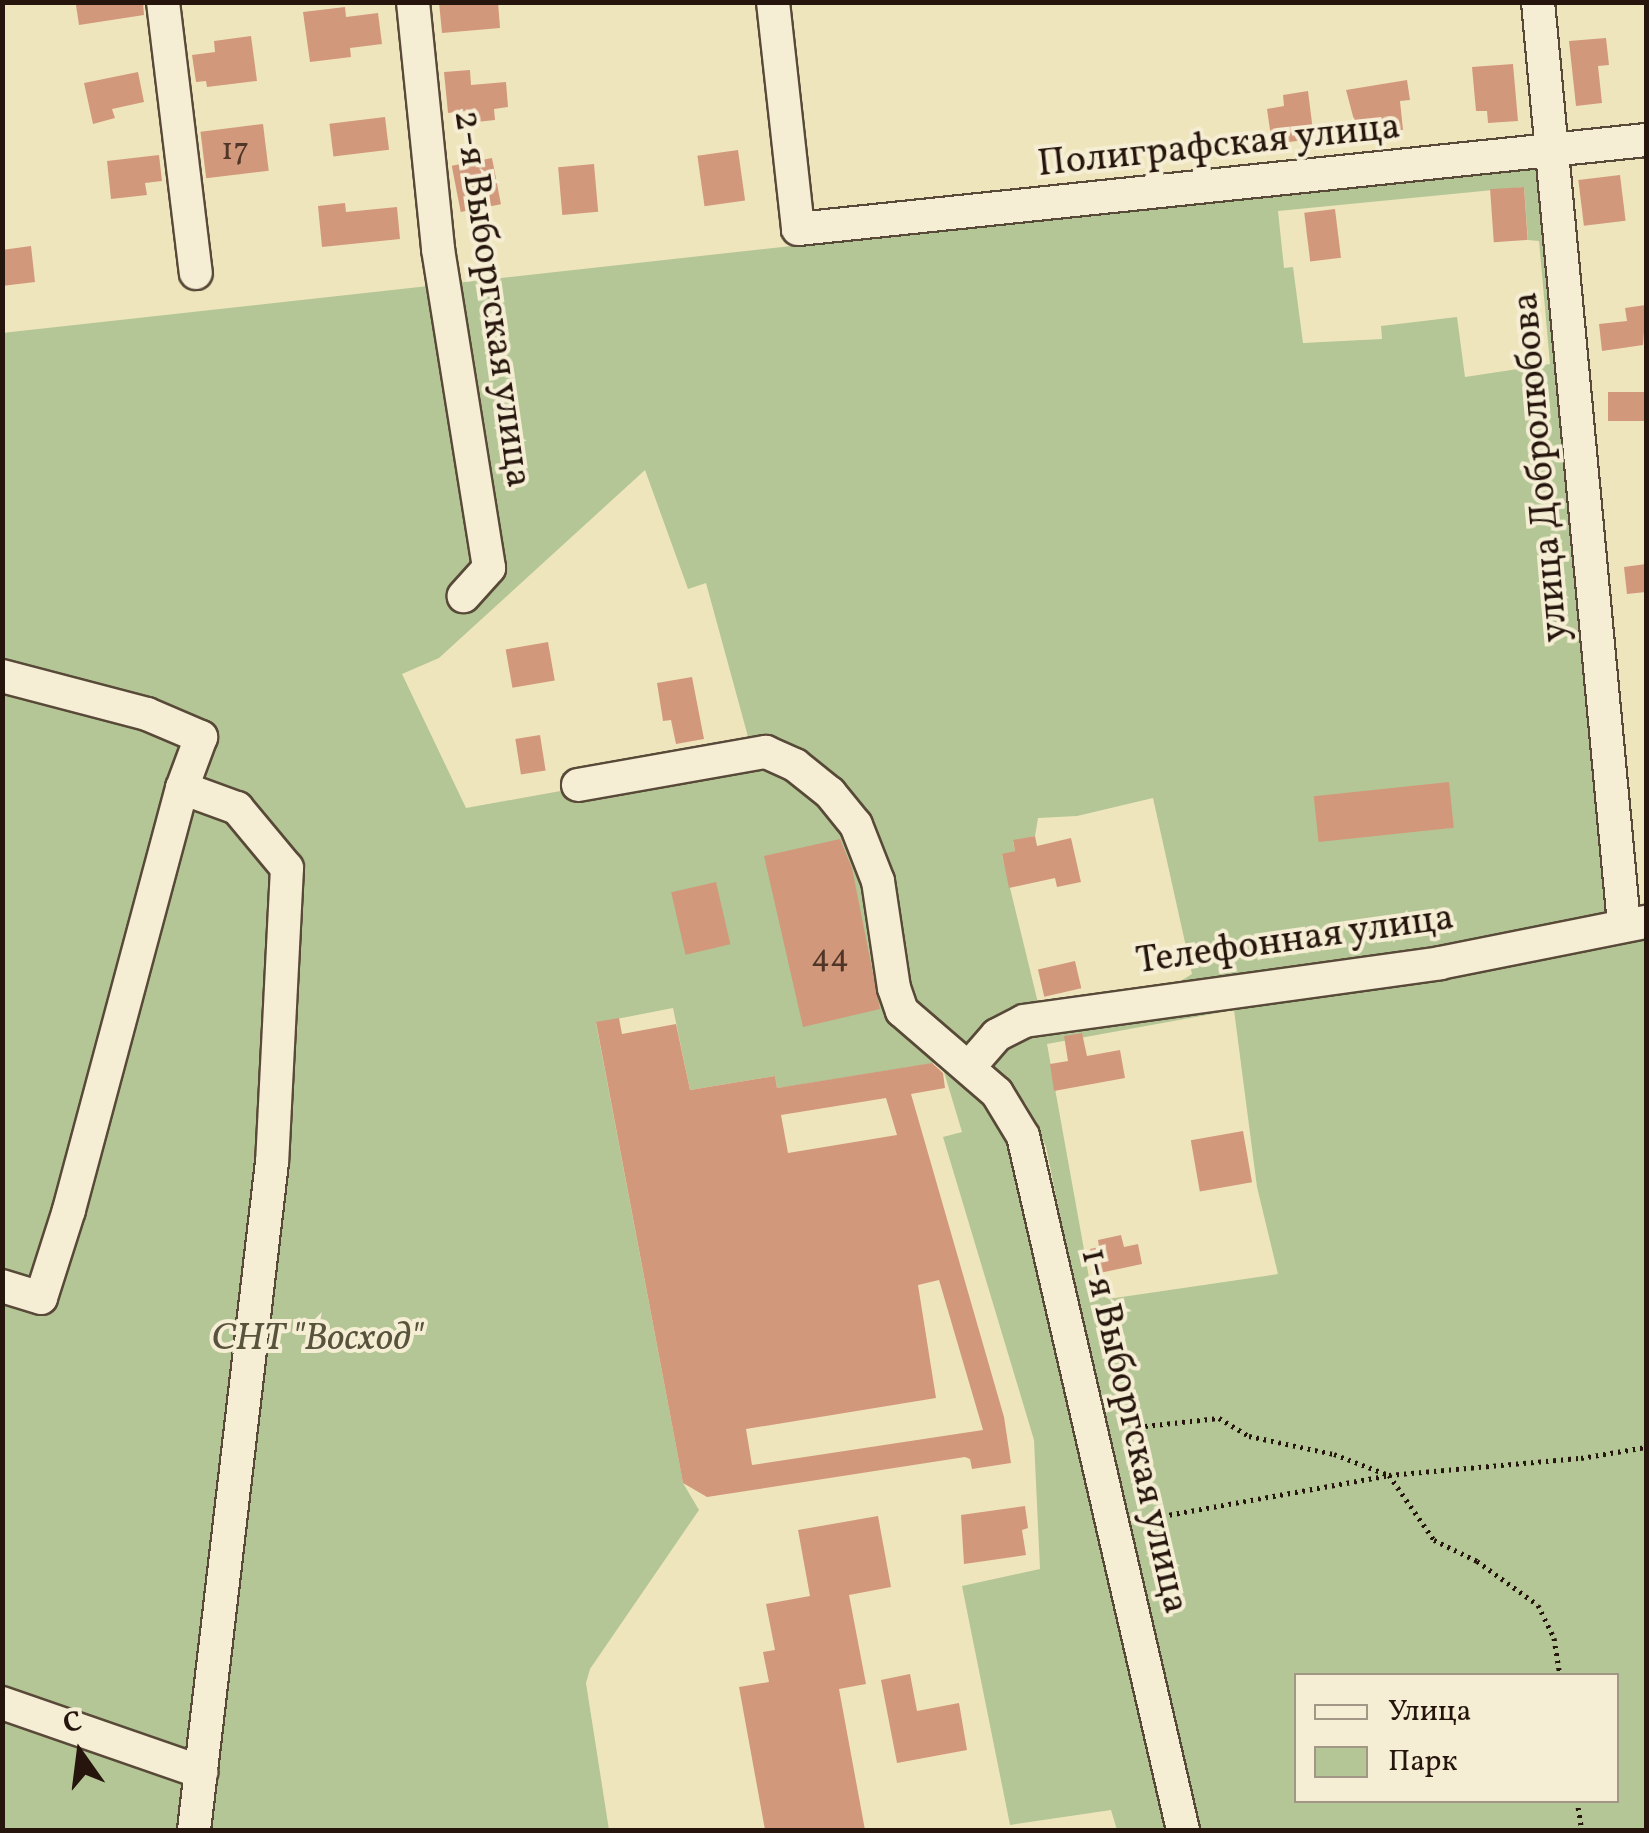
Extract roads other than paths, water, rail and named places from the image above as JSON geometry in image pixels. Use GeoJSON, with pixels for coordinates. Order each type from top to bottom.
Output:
{"type":"FeatureCollection","features":[{"type":"Feature","properties":{"kind":"street"},"geometry":{"type":"LineString","coordinates":[[163,2],[196,273]]}},
{"type":"Feature","properties":{"kind":"street","name":"2-я Выборгская улица"},"geometry":{"type":"LineString","coordinates":[[412,2],[438,249],[489,568],[464,596]]}},
{"type":"Feature","properties":{"kind":"street","name":"Полиграфская улица"},"geometry":{"type":"LineString","coordinates":[[773,2],[798,229],[1553,153],[1646,140]]}},
{"type":"Feature","properties":{"kind":"street","name":"улица Добролюбова"},"geometry":{"type":"LineString","coordinates":[[1538,2],[1635,923]]}},
{"type":"Feature","properties":{"kind":"street"},"geometry":{"type":"LineString","coordinates":[[2,676],[147,714],[202,737],[182,788],[70,1210],[41,1298],[2,1286]]}},
{"type":"Feature","properties":{"kind":"street","name":"1-я Выборгская улица"},"geometry":{"type":"LineString","coordinates":[[578,785],[766,752],[795,765],[845,808],[868,851],[878,881],[894,988],[902,1011],[970,1066],[1009,1106],[1024,1136],[1183,1830]]}},
{"type":"Feature","properties":{"kind":"street"},"geometry":{"type":"LineString","coordinates":[[182,788],[237,808],[287,868],[272,1162],[194,1830]]}},
{"type":"Feature","properties":{"kind":"street","name":"Телефонная улица"},"geometry":{"type":"LineString","coordinates":[[970,1066],[997,1035],[1024,1021],[1440,963],[1635,923]]}},
{"type":"Feature","properties":{"kind":"street"},"geometry":{"type":"LineString","coordinates":[[2,1703],[201,1772]]}},
{"type":"Feature","properties":{"kind":"park label","name":"СНТ \"Восход\""},"geometry":{"type":"Point","coordinates":[317,1340]}}]}
